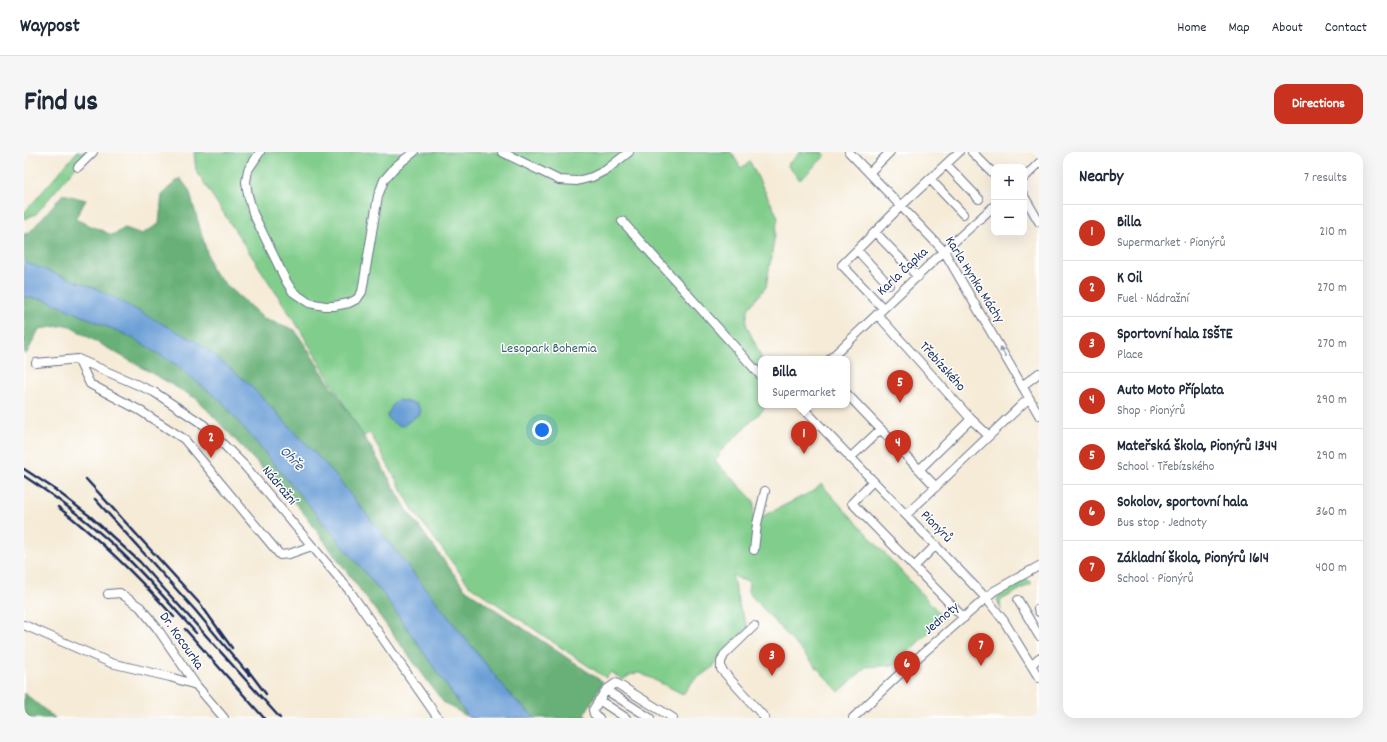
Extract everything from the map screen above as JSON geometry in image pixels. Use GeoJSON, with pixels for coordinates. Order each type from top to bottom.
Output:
{"type":"FeatureCollection","features":[{"type":"Feature","properties":{"kind":"street"},"geometry":{"type":"LineString","coordinates":[[78,167],[93,152]]}},
{"type":"Feature","properties":{"kind":"street"},"geometry":{"type":"LineString","coordinates":[[260,152],[248,170],[246,182],[253,213],[286,281],[293,292],[309,303],[334,306],[349,303],[356,299],[362,292],[378,196],[384,180],[396,166],[414,152]]}},
{"type":"Feature","properties":{"kind":"street"},"geometry":{"type":"LineString","coordinates":[[502,152],[559,180],[577,181],[592,177],[606,170],[629,152]]}},
{"type":"Feature","properties":{"kind":"street","name":"Karla Hynka Máchy"},"geometry":{"type":"LineString","coordinates":[[849,152],[944,251],[1039,415]]}},
{"type":"Feature","properties":{"kind":"street"},"geometry":{"type":"LineString","coordinates":[[869,173],[890,152]]}},
{"type":"Feature","properties":{"kind":"street"},"geometry":{"type":"LineString","coordinates":[[883,308],[842,265],[901,206],[959,152]]}},
{"type":"Feature","properties":{"kind":"street"},"geometry":{"type":"LineString","coordinates":[[972,152],[991,171]]}},
{"type":"Feature","properties":{"kind":"street"},"geometry":{"type":"LineString","coordinates":[[1027,175],[1039,163]]}},
{"type":"Feature","properties":{"kind":"street"},"geometry":{"type":"LineString","coordinates":[[946,164],[978,199]]}},
{"type":"Feature","properties":{"kind":"street"},"geometry":{"type":"LineString","coordinates":[[930,179],[963,214]]}},
{"type":"Feature","properties":{"kind":"street"},"geometry":{"type":"LineString","coordinates":[[1026,200],[1039,222]]}},
{"type":"Feature","properties":{"kind":"street","name":"Karla Čapka"},"geometry":{"type":"LineString","coordinates":[[833,356],[991,209]]}},
{"type":"Feature","properties":{"kind":"street"},"geometry":{"type":"LineString","coordinates":[[622,221],[758,373]]}},
{"type":"Feature","properties":{"kind":"street"},"geometry":{"type":"LineString","coordinates":[[876,232],[918,277]]}},
{"type":"Feature","properties":{"kind":"street"},"geometry":{"type":"LineString","coordinates":[[857,250],[889,285]]}},
{"type":"Feature","properties":{"kind":"street","name":"Třebízského"},"geometry":{"type":"LineString","coordinates":[[877,314],[971,419],[988,435]]}},
{"type":"Feature","properties":{"kind":"street"},"geometry":{"type":"LineString","coordinates":[[78,359],[90,384],[138,410],[184,439],[280,555],[289,554],[312,546]]}},
{"type":"Feature","properties":{"kind":"street","name":"Nádražní"},"geometry":{"type":"LineString","coordinates":[[36,363],[78,359],[154,392],[204,425],[244,465],[350,590],[438,718]]}},
{"type":"Feature","properties":{"kind":"street"},"geometry":{"type":"LineString","coordinates":[[1022,386],[1039,372]]}},
{"type":"Feature","properties":{"kind":"street"},"geometry":{"type":"LineString","coordinates":[[850,397],[936,487]]}},
{"type":"Feature","properties":{"kind":"street"},"geometry":{"type":"LineString","coordinates":[[906,515],[983,442],[988,435],[1029,398]]}},
{"type":"Feature","properties":{"kind":"street","name":"Pionýrů"},"geometry":{"type":"LineString","coordinates":[[803,408],[936,545],[1000,614],[1039,678]]}},
{"type":"Feature","properties":{"kind":"street"},"geometry":{"type":"LineString","coordinates":[[920,469],[971,419]]}},
{"type":"Feature","properties":{"kind":"street"},"geometry":{"type":"LineString","coordinates":[[850,458],[881,429]]}},
{"type":"Feature","properties":{"kind":"street"},"geometry":{"type":"LineString","coordinates":[[873,481],[852,503],[964,618]]}},
{"type":"Feature","properties":{"kind":"street"},"geometry":{"type":"LineString","coordinates":[[754,550],[757,524],[765,491]]}},
{"type":"Feature","properties":{"kind":"street"},"geometry":{"type":"LineString","coordinates":[[914,567],[936,545]]}},
{"type":"Feature","properties":{"kind":"street","name":"Jednoty"},"geometry":{"type":"LineString","coordinates":[[853,718],[906,668],[994,591],[1039,566]]}},
{"type":"Feature","properties":{"kind":"street","name":"Dr. Kocourka"},"geometry":{"type":"LineString","coordinates":[[108,594],[120,592],[140,608],[157,628],[196,685],[224,718]]}},
{"type":"Feature","properties":{"kind":"street"},"geometry":{"type":"LineString","coordinates":[[1018,600],[1039,636]]}},
{"type":"Feature","properties":{"kind":"street"},"geometry":{"type":"LineString","coordinates":[[24,625],[111,663],[196,685]]}},
{"type":"Feature","properties":{"kind":"street"},"geometry":{"type":"LineString","coordinates":[[754,626],[724,655],[721,662],[721,669],[765,718]]}},
{"type":"Feature","properties":{"kind":"street"},"geometry":{"type":"LineString","coordinates":[[1031,665],[1039,658]]}},
{"type":"Feature","properties":{"kind":"street"},"geometry":{"type":"LineString","coordinates":[[599,718],[594,714],[593,710],[606,690],[616,683],[673,718]]}},
{"type":"Feature","properties":{"kind":"street"},"geometry":{"type":"LineString","coordinates":[[606,690],[650,718]]}},
{"type":"Feature","properties":{"kind":"street"},"geometry":{"type":"LineString","coordinates":[[599,700],[626,718]]}},
{"type":"Feature","properties":{"kind":"green space"},"geometry":{"type":"Polygon","coordinates":[[[77,152],[88,152],[36,214],[24,219],[24,213],[77,152]]]}},
{"type":"Feature","properties":{"kind":"green space","name":"Lesopark Bohemia"},"geometry":{"type":"Polygon","coordinates":[[[194,152],[731,152],[741,168],[750,162],[778,217],[766,287],[748,309],[746,324],[761,356],[758,356],[758,408],[765,408],[718,454],[720,456],[715,461],[754,501],[753,531],[763,516],[815,490],[821,484],[944,618],[894,665],[866,667],[839,692],[748,592],[749,581],[742,580],[732,575],[740,609],[748,627],[721,654],[713,667],[693,681],[683,694],[640,673],[635,673],[623,680],[611,672],[606,678],[469,585],[413,510],[370,433],[363,436],[297,325],[196,171],[194,152]]]}},
{"type":"Feature","properties":{"kind":"green space"},"geometry":{"type":"Polygon","coordinates":[[[800,152],[822,152],[825,156],[800,180],[787,165],[800,152]]]}},
{"type":"Feature","properties":{"kind":"green space"},"geometry":{"type":"Polygon","coordinates":[[[180,178],[189,190],[212,270],[262,317],[295,330],[370,446],[409,513],[465,589],[603,682],[584,715],[588,718],[535,718],[513,698],[331,470],[247,382],[97,289],[24,262],[24,234],[29,233],[63,194],[86,200],[75,219],[112,235],[125,228],[142,234],[159,224],[162,194],[180,178]]]}},
{"type":"Feature","properties":{"kind":"green space"},"geometry":{"type":"Polygon","coordinates":[[[24,297],[44,299],[131,337],[176,364],[223,403],[384,595],[468,717],[443,702],[302,511],[197,399],[67,325],[39,329],[27,353],[24,354],[24,297]]]}},
{"type":"Feature","properties":{"kind":"green space"},"geometry":{"type":"Polygon","coordinates":[[[1024,579],[1027,579],[1032,583],[1001,600],[1001,610],[997,599],[999,595],[1009,587],[1024,579]]]}},
{"type":"Feature","properties":{"kind":"green space"},"geometry":{"type":"Polygon","coordinates":[[[24,693],[55,718],[24,718],[24,693]]]}},
{"type":"Feature","properties":{"kind":"water","name":"Ohře"},"geometry":{"type":"Polygon","coordinates":[[[24,262],[97,289],[197,342],[247,382],[331,470],[512,697],[535,718],[469,718],[384,595],[223,403],[176,365],[131,337],[44,299],[24,297],[24,262]]]}},
{"type":"Feature","properties":{"kind":"water"},"geometry":{"type":"Polygon","coordinates":[[[398,400],[417,404],[420,410],[419,414],[403,426],[397,425],[388,419],[387,415],[393,404],[398,400]]]}},
{"type":"Feature","properties":{"kind":"railway"},"geometry":{"type":"LineString","coordinates":[[24,469],[53,488],[91,517],[140,562],[280,718]]}},
{"type":"Feature","properties":{"kind":"railway"},"geometry":{"type":"LineString","coordinates":[[24,476],[75,512],[111,542],[151,582],[196,633]]}},
{"type":"Feature","properties":{"kind":"railway"},"geometry":{"type":"LineString","coordinates":[[86,479],[201,605],[232,648]]}},
{"type":"Feature","properties":{"kind":"railway"},"geometry":{"type":"LineString","coordinates":[[95,499],[195,610],[249,675]]}},
{"type":"Feature","properties":{"kind":"railway"},"geometry":{"type":"LineString","coordinates":[[58,507],[119,559],[174,617]]}},
{"type":"Feature","properties":{"kind":"railway"},"geometry":{"type":"LineString","coordinates":[[185,629],[264,718]]}},
{"type":"Feature","properties":{"kind":"railway"},"geometry":{"type":"LineString","coordinates":[[247,669],[266,694]]}},
{"type":"Feature","properties":{"kind":"place","name":"Mateřská škola, Pionýrů 1344"},"geometry":{"type":"Point","coordinates":[900,403]}},
{"type":"Feature","properties":{"kind":"place","name":"Billa"},"geometry":{"type":"Point","coordinates":[804,454]}},
{"type":"Feature","properties":{"kind":"place","name":"K Oil"},"geometry":{"type":"Point","coordinates":[211,458]}},
{"type":"Feature","properties":{"kind":"place","name":"Auto Moto Příplata"},"geometry":{"type":"Point","coordinates":[898,463]}},
{"type":"Feature","properties":{"kind":"place","name":"Základní škola, Pionýrů 1614"},"geometry":{"type":"Point","coordinates":[981,666]}},
{"type":"Feature","properties":{"kind":"place","name":"Sportovní hala ISŠTE"},"geometry":{"type":"Point","coordinates":[772,676]}},
{"type":"Feature","properties":{"kind":"place","name":"Sokolov, sportovní hala"},"geometry":{"type":"Point","coordinates":[907,684]}}]}
